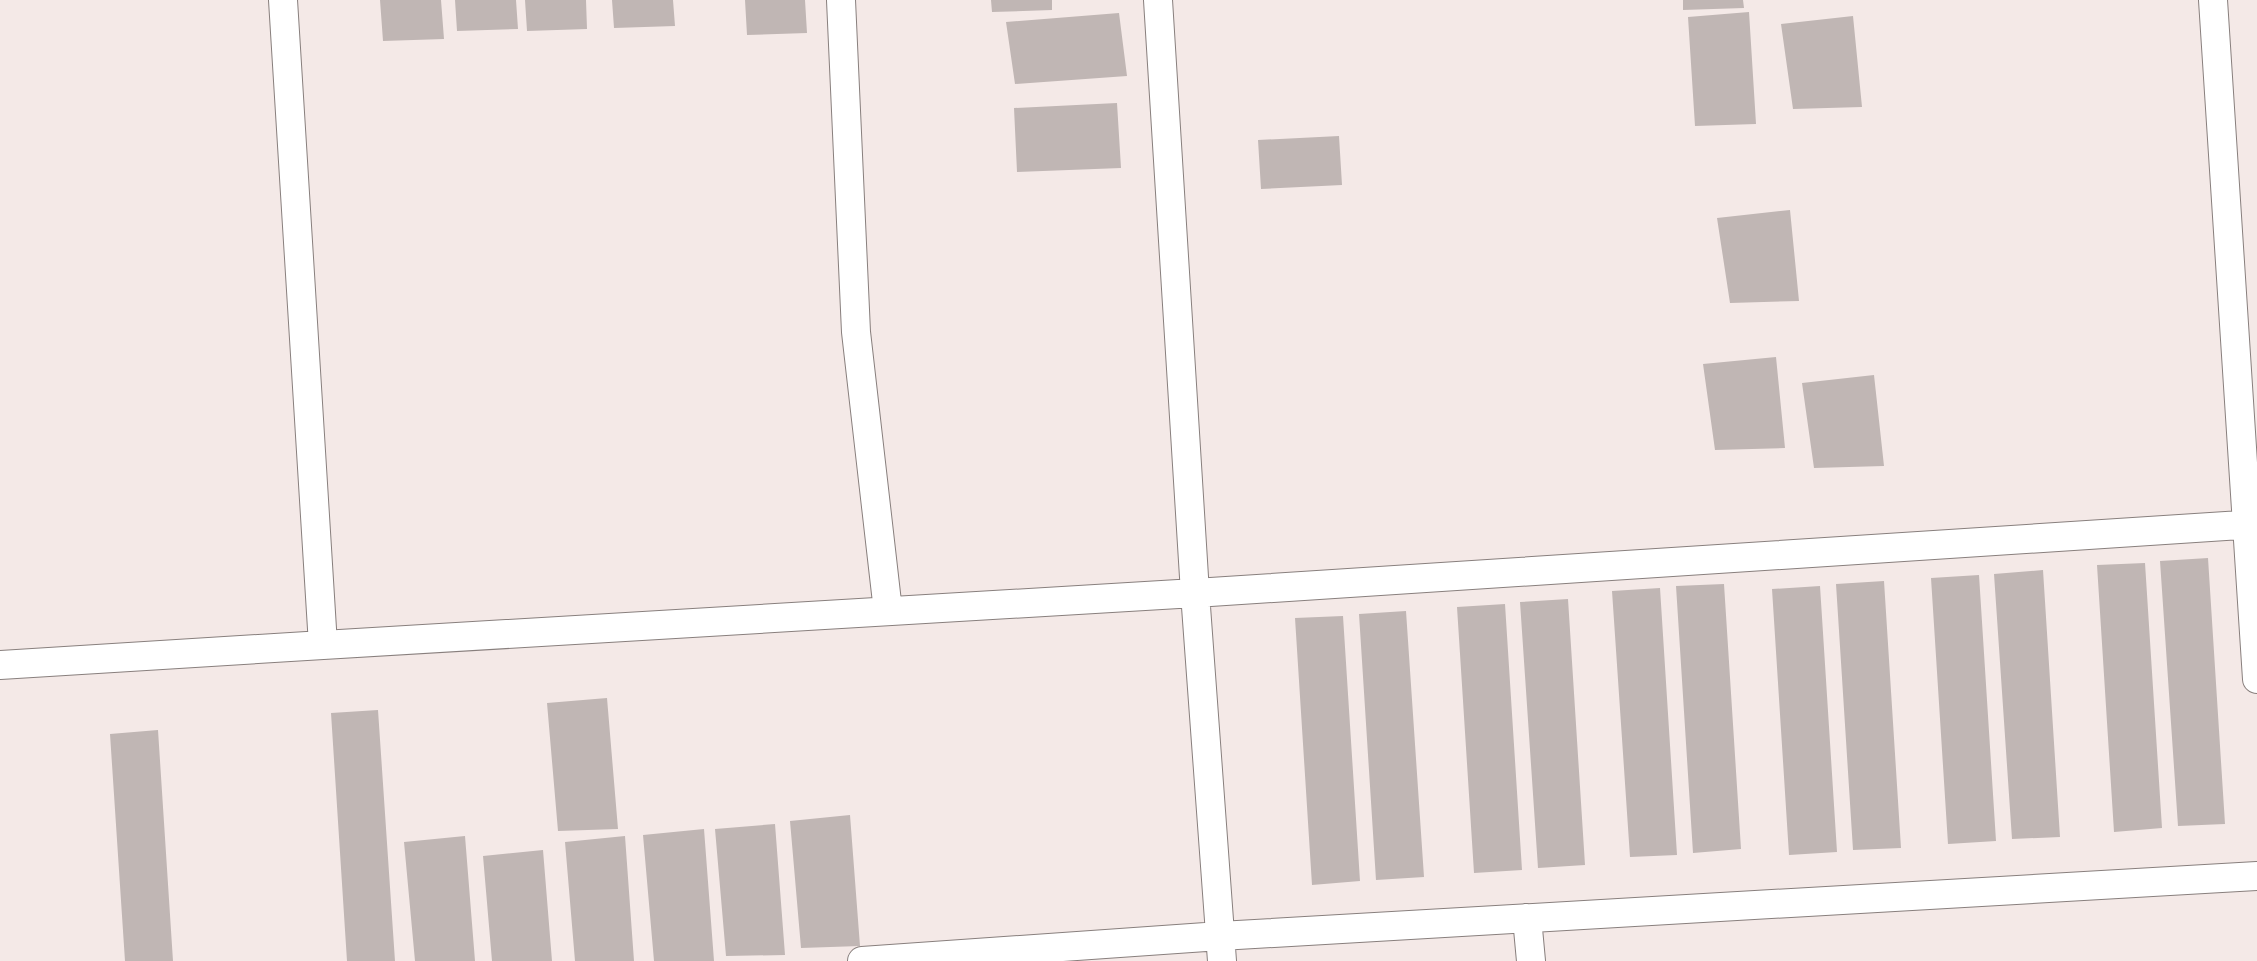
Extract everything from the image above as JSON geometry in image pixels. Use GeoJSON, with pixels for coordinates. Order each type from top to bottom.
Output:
{"type":"FeatureCollection","features":[{"type":"Feature","properties":{"kind":"street"},"geometry":{"type":"LineString","coordinates":[[283,0],[323,645]]}},
{"type":"Feature","properties":{"kind":"street"},"geometry":{"type":"LineString","coordinates":[[841,0],[856,332],[888,611]]}},
{"type":"Feature","properties":{"kind":"street"},"geometry":{"type":"LineString","coordinates":[[1158,0],[1195,593],[1221,949]]}},
{"type":"Feature","properties":{"kind":"street"},"geometry":{"type":"LineString","coordinates":[[2213,0],[2252,524],[2257,679]]}},
{"type":"Feature","properties":{"kind":"street"},"geometry":{"type":"LineString","coordinates":[[0,665],[1195,593],[2252,524]]}},
{"type":"Feature","properties":{"kind":"street"},"geometry":{"type":"LineString","coordinates":[[862,961],[1221,949],[1527,918],[2257,876]]}},
{"type":"Feature","properties":{"kind":"street"},"geometry":{"type":"LineString","coordinates":[[1527,918],[1531,961]]}},
{"type":"Feature","properties":{"kind":"building"},"geometry":{"type":"Polygon","coordinates":[[[380,0],[441,0],[444,39],[383,41],[380,0]]]}},
{"type":"Feature","properties":{"kind":"building"},"geometry":{"type":"Polygon","coordinates":[[[455,0],[516,0],[518,29],[457,31],[455,0]]]}},
{"type":"Feature","properties":{"kind":"building"},"geometry":{"type":"Polygon","coordinates":[[[525,0],[586,0],[587,29],[527,31],[525,0]]]}},
{"type":"Feature","properties":{"kind":"building"},"geometry":{"type":"Polygon","coordinates":[[[612,0],[673,0],[675,26],[614,28],[612,0]]]}},
{"type":"Feature","properties":{"kind":"building"},"geometry":{"type":"Polygon","coordinates":[[[745,0],[805,0],[807,33],[747,35],[745,0]]]}},
{"type":"Feature","properties":{"kind":"building"},"geometry":{"type":"Polygon","coordinates":[[[991,0],[1052,0],[1052,10],[992,12],[991,0]]]}},
{"type":"Feature","properties":{"kind":"building"},"geometry":{"type":"Polygon","coordinates":[[[1683,0],[1743,0],[1744,8],[1683,10],[1683,0]]]}},
{"type":"Feature","properties":{"kind":"building"},"geometry":{"type":"Polygon","coordinates":[[[1749,12],[1756,124],[1695,126],[1688,17],[1749,12]]]}},
{"type":"Feature","properties":{"kind":"building"},"geometry":{"type":"Polygon","coordinates":[[[1119,13],[1127,76],[1015,84],[1006,22],[1119,13]]]}},
{"type":"Feature","properties":{"kind":"building"},"geometry":{"type":"Polygon","coordinates":[[[1853,16],[1862,107],[1793,109],[1781,24],[1853,16]]]}},
{"type":"Feature","properties":{"kind":"building"},"geometry":{"type":"Polygon","coordinates":[[[1117,103],[1121,168],[1017,172],[1014,108],[1117,103]]]}},
{"type":"Feature","properties":{"kind":"building"},"geometry":{"type":"Polygon","coordinates":[[[1339,136],[1342,185],[1261,189],[1258,140],[1339,136]]]}},
{"type":"Feature","properties":{"kind":"building"},"geometry":{"type":"Polygon","coordinates":[[[1790,210],[1799,301],[1730,303],[1717,218],[1790,210]]]}},
{"type":"Feature","properties":{"kind":"building"},"geometry":{"type":"Polygon","coordinates":[[[1776,357],[1785,448],[1715,450],[1703,364],[1776,357]]]}},
{"type":"Feature","properties":{"kind":"building"},"geometry":{"type":"Polygon","coordinates":[[[1874,375],[1884,466],[1814,468],[1802,383],[1874,375]]]}},
{"type":"Feature","properties":{"kind":"building"},"geometry":{"type":"Polygon","coordinates":[[[2208,558],[2225,824],[2178,826],[2160,561],[2208,558]]]}},
{"type":"Feature","properties":{"kind":"building"},"geometry":{"type":"Polygon","coordinates":[[[2145,563],[2162,828],[2114,832],[2097,565],[2145,563]]]}},
{"type":"Feature","properties":{"kind":"building"},"geometry":{"type":"Polygon","coordinates":[[[2043,570],[2060,837],[2012,839],[1994,574],[2043,570]]]}},
{"type":"Feature","properties":{"kind":"building"},"geometry":{"type":"Polygon","coordinates":[[[1979,575],[1996,841],[1948,844],[1931,578],[1979,575]]]}},
{"type":"Feature","properties":{"kind":"building"},"geometry":{"type":"Polygon","coordinates":[[[1884,581],[1901,848],[1853,850],[1836,584],[1884,581]]]}},
{"type":"Feature","properties":{"kind":"building"},"geometry":{"type":"Polygon","coordinates":[[[1724,584],[1741,849],[1693,853],[1676,586],[1724,584]]]}},
{"type":"Feature","properties":{"kind":"building"},"geometry":{"type":"Polygon","coordinates":[[[1820,586],[1837,852],[1789,855],[1772,589],[1820,586]]]}},
{"type":"Feature","properties":{"kind":"building"},"geometry":{"type":"Polygon","coordinates":[[[1660,588],[1677,855],[1630,857],[1612,591],[1660,588]]]}},
{"type":"Feature","properties":{"kind":"building"},"geometry":{"type":"Polygon","coordinates":[[[1568,599],[1585,865],[1538,868],[1520,602],[1568,599]]]}},
{"type":"Feature","properties":{"kind":"building"},"geometry":{"type":"Polygon","coordinates":[[[1505,604],[1522,870],[1474,873],[1457,607],[1505,604]]]}},
{"type":"Feature","properties":{"kind":"building"},"geometry":{"type":"Polygon","coordinates":[[[1406,611],[1424,877],[1376,880],[1359,614],[1406,611]]]}},
{"type":"Feature","properties":{"kind":"building"},"geometry":{"type":"Polygon","coordinates":[[[1343,616],[1360,881],[1312,885],[1295,618],[1343,616]]]}},
{"type":"Feature","properties":{"kind":"building"},"geometry":{"type":"Polygon","coordinates":[[[607,698],[618,829],[558,831],[547,703],[607,698]]]}},
{"type":"Feature","properties":{"kind":"building"},"geometry":{"type":"Polygon","coordinates":[[[378,710],[395,961],[347,961],[331,713],[378,710]]]}},
{"type":"Feature","properties":{"kind":"building"},"geometry":{"type":"Polygon","coordinates":[[[158,730],[173,961],[125,961],[110,734],[158,730]]]}},
{"type":"Feature","properties":{"kind":"building"},"geometry":{"type":"Polygon","coordinates":[[[850,815],[860,946],[801,948],[790,821],[850,815]]]}},
{"type":"Feature","properties":{"kind":"building"},"geometry":{"type":"Polygon","coordinates":[[[775,824],[785,955],[726,956],[715,829],[775,824]]]}},
{"type":"Feature","properties":{"kind":"building"},"geometry":{"type":"Polygon","coordinates":[[[704,829],[714,961],[654,961],[643,835],[704,829]]]}},
{"type":"Feature","properties":{"kind":"building"},"geometry":{"type":"Polygon","coordinates":[[[465,836],[475,961],[415,961],[404,842],[465,836]]]}},
{"type":"Feature","properties":{"kind":"building"},"geometry":{"type":"Polygon","coordinates":[[[625,836],[634,961],[575,961],[565,842],[625,836]]]}},
{"type":"Feature","properties":{"kind":"building"},"geometry":{"type":"Polygon","coordinates":[[[543,850],[552,961],[492,961],[483,856],[543,850]]]}}]}
